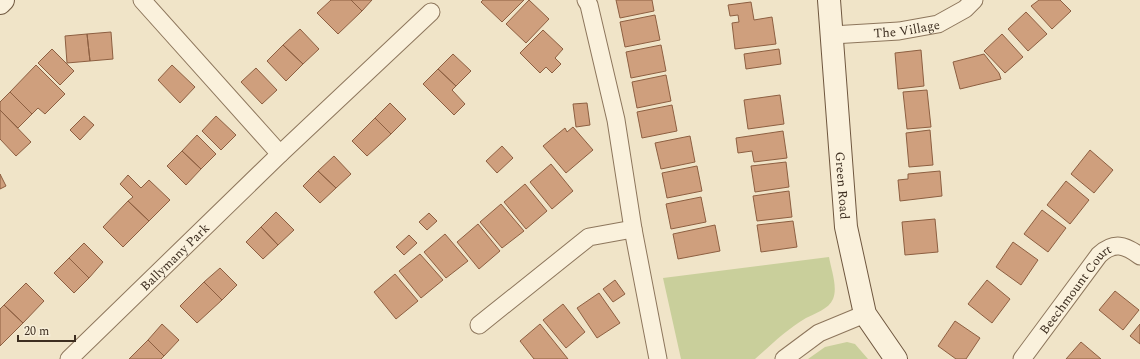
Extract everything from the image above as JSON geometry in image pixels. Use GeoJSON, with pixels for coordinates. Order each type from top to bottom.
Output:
{"type":"FeatureCollection","features":[{"type":"Feature","properties":{"kind":"street"},"geometry":{"type":"LineString","coordinates":[[0,3],[3,0]]}},
{"type":"Feature","properties":{"kind":"street"},"geometry":{"type":"LineString","coordinates":[[142,0],[280,154]]}},
{"type":"Feature","properties":{"kind":"street"},"geometry":{"type":"LineString","coordinates":[[586,0],[589,5],[616,120],[633,229],[658,359]]}},
{"type":"Feature","properties":{"kind":"street","name":"Green Road"},"geometry":{"type":"LineString","coordinates":[[829,0],[846,227],[864,314],[896,359]]}},
{"type":"Feature","properties":{"kind":"street","name":"The Village"},"geometry":{"type":"LineString","coordinates":[[832,35],[899,31],[938,24],[965,9],[974,0]]}},
{"type":"Feature","properties":{"kind":"street","name":"Ballymany Park"},"geometry":{"type":"LineString","coordinates":[[69,359],[280,154],[431,12]]}},
{"type":"Feature","properties":{"kind":"street"},"geometry":{"type":"LineString","coordinates":[[479,325],[589,237],[633,229]]}},
{"type":"Feature","properties":{"kind":"street","name":"Beechmount Court"},"geometry":{"type":"LineString","coordinates":[[1022,359],[1105,249],[1112,246],[1125,247],[1140,256]]}},
{"type":"Feature","properties":{"kind":"street"},"geometry":{"type":"LineString","coordinates":[[784,359],[819,333],[864,314]]}},
{"type":"Feature","properties":{"kind":"green space"},"geometry":{"type":"Polygon","coordinates":[[[829,257],[835,289],[831,303],[792,327],[755,359],[681,359],[663,278],[829,257]]]}},
{"type":"Feature","properties":{"kind":"green space"},"geometry":{"type":"Polygon","coordinates":[[[847,342],[855,344],[868,359],[808,359],[825,347],[847,342]]]}},
{"type":"Feature","properties":{"kind":"building"},"geometry":{"type":"Polygon","coordinates":[[[331,0],[351,0],[362,11],[338,34],[317,13],[331,0]]]}},
{"type":"Feature","properties":{"kind":"building"},"geometry":{"type":"Polygon","coordinates":[[[351,0],[372,0],[362,11],[351,0]]]}},
{"type":"Feature","properties":{"kind":"building"},"geometry":{"type":"Polygon","coordinates":[[[483,0],[524,0],[502,22],[481,2],[483,0]]]}},
{"type":"Feature","properties":{"kind":"building"},"geometry":{"type":"Polygon","coordinates":[[[529,0],[549,19],[526,43],[506,24],[529,0]]]}},
{"type":"Feature","properties":{"kind":"building"},"geometry":{"type":"Polygon","coordinates":[[[616,0],[652,0],[654,11],[620,18],[616,0]]]}},
{"type":"Feature","properties":{"kind":"building"},"geometry":{"type":"Polygon","coordinates":[[[1039,0],[1060,0],[1071,11],[1052,29],[1031,6],[1039,0]]]}},
{"type":"Feature","properties":{"kind":"building"},"geometry":{"type":"Polygon","coordinates":[[[751,2],[754,20],[772,17],[776,44],[735,49],[732,23],[739,22],[738,15],[730,16],[728,5],[751,2]]]}},
{"type":"Feature","properties":{"kind":"building"},"geometry":{"type":"Polygon","coordinates":[[[1026,12],[1047,34],[1028,51],[1008,29],[1026,12]]]}},
{"type":"Feature","properties":{"kind":"building"},"geometry":{"type":"Polygon","coordinates":[[[655,15],[660,40],[625,47],[620,22],[655,15]]]}},
{"type":"Feature","properties":{"kind":"building"},"geometry":{"type":"Polygon","coordinates":[[[300,29],[319,49],[303,64],[283,45],[300,29]]]}},
{"type":"Feature","properties":{"kind":"building"},"geometry":{"type":"Polygon","coordinates":[[[543,30],[563,49],[555,58],[561,64],[552,73],[546,67],[540,73],[520,53],[543,30]]]}},
{"type":"Feature","properties":{"kind":"building"},"geometry":{"type":"Polygon","coordinates":[[[111,32],[113,59],[90,61],[87,34],[111,32]]]}},
{"type":"Feature","properties":{"kind":"building"},"geometry":{"type":"Polygon","coordinates":[[[87,34],[90,61],[67,63],[65,36],[87,34]]]}},
{"type":"Feature","properties":{"kind":"building"},"geometry":{"type":"Polygon","coordinates":[[[1002,34],[1023,57],[1005,73],[984,51],[1002,34]]]}},
{"type":"Feature","properties":{"kind":"building"},"geometry":{"type":"Polygon","coordinates":[[[283,45],[303,64],[286,81],[267,61],[283,45]]]}},
{"type":"Feature","properties":{"kind":"building"},"geometry":{"type":"Polygon","coordinates":[[[661,45],[666,71],[631,78],[626,52],[661,45]]]}},
{"type":"Feature","properties":{"kind":"building"},"geometry":{"type":"Polygon","coordinates":[[[52,49],[74,71],[60,85],[38,63],[52,49]]]}},
{"type":"Feature","properties":{"kind":"building"},"geometry":{"type":"Polygon","coordinates":[[[779,49],[781,64],[746,69],[744,54],[779,49]]]}},
{"type":"Feature","properties":{"kind":"building"},"geometry":{"type":"Polygon","coordinates":[[[921,50],[924,86],[898,89],[895,53],[921,50]]]}},
{"type":"Feature","properties":{"kind":"building"},"geometry":{"type":"Polygon","coordinates":[[[453,54],[471,71],[456,86],[438,69],[453,54]]]}},
{"type":"Feature","properties":{"kind":"building"},"geometry":{"type":"Polygon","coordinates":[[[984,54],[999,73],[1001,79],[960,89],[953,62],[984,54]]]}},
{"type":"Feature","properties":{"kind":"building"},"geometry":{"type":"Polygon","coordinates":[[[36,65],[65,94],[45,114],[38,108],[32,114],[10,92],[36,65]]]}},
{"type":"Feature","properties":{"kind":"building"},"geometry":{"type":"Polygon","coordinates":[[[172,65],[195,87],[180,103],[158,80],[172,65]]]}},
{"type":"Feature","properties":{"kind":"building"},"geometry":{"type":"Polygon","coordinates":[[[256,68],[277,90],[262,104],[241,82],[256,68]]]}},
{"type":"Feature","properties":{"kind":"building"},"geometry":{"type":"Polygon","coordinates":[[[438,69],[456,86],[452,90],[465,104],[454,115],[423,84],[438,69]]]}},
{"type":"Feature","properties":{"kind":"building"},"geometry":{"type":"Polygon","coordinates":[[[666,75],[671,101],[637,108],[632,82],[666,75]]]}},
{"type":"Feature","properties":{"kind":"building"},"geometry":{"type":"Polygon","coordinates":[[[927,90],[931,127],[907,129],[903,92],[927,90]]]}},
{"type":"Feature","properties":{"kind":"building"},"geometry":{"type":"Polygon","coordinates":[[[10,92],[32,114],[18,128],[0,110],[0,102],[10,92]]]}},
{"type":"Feature","properties":{"kind":"building"},"geometry":{"type":"Polygon","coordinates":[[[780,95],[784,124],[748,129],[744,100],[780,95]]]}},
{"type":"Feature","properties":{"kind":"building"},"geometry":{"type":"Polygon","coordinates":[[[390,103],[406,119],[391,134],[375,118],[390,103]]]}},
{"type":"Feature","properties":{"kind":"building"},"geometry":{"type":"Polygon","coordinates":[[[587,103],[590,125],[576,127],[573,104],[587,103]]]}},
{"type":"Feature","properties":{"kind":"building"},"geometry":{"type":"Polygon","coordinates":[[[672,105],[677,131],[642,138],[637,112],[672,105]]]}},
{"type":"Feature","properties":{"kind":"building"},"geometry":{"type":"Polygon","coordinates":[[[0,110],[31,142],[16,156],[0,139],[0,110]]]}},
{"type":"Feature","properties":{"kind":"building"},"geometry":{"type":"Polygon","coordinates":[[[84,116],[94,125],[80,140],[70,130],[84,116]]]}},
{"type":"Feature","properties":{"kind":"building"},"geometry":{"type":"Polygon","coordinates":[[[216,116],[236,135],[221,150],[202,131],[216,116]]]}},
{"type":"Feature","properties":{"kind":"building"},"geometry":{"type":"Polygon","coordinates":[[[375,118],[391,134],[367,156],[352,141],[375,118]]]}},
{"type":"Feature","properties":{"kind":"building"},"geometry":{"type":"Polygon","coordinates":[[[573,127],[593,150],[566,173],[543,146],[565,128],[567,132],[573,127]]]}},
{"type":"Feature","properties":{"kind":"building"},"geometry":{"type":"Polygon","coordinates":[[[930,130],[933,165],[909,167],[906,133],[930,130]]]}},
{"type":"Feature","properties":{"kind":"building"},"geometry":{"type":"Polygon","coordinates":[[[783,131],[787,158],[754,162],[752,151],[738,153],[736,138],[783,131]]]}},
{"type":"Feature","properties":{"kind":"building"},"geometry":{"type":"Polygon","coordinates":[[[197,135],[216,154],[201,169],[182,151],[197,135]]]}},
{"type":"Feature","properties":{"kind":"building"},"geometry":{"type":"Polygon","coordinates":[[[690,136],[695,162],[661,169],[655,143],[690,136]]]}},
{"type":"Feature","properties":{"kind":"building"},"geometry":{"type":"Polygon","coordinates":[[[502,146],[513,158],[497,173],[486,161],[502,146]]]}},
{"type":"Feature","properties":{"kind":"building"},"geometry":{"type":"Polygon","coordinates":[[[1090,150],[1113,170],[1094,193],[1071,174],[1090,150]]]}},
{"type":"Feature","properties":{"kind":"building"},"geometry":{"type":"Polygon","coordinates":[[[182,151],[201,169],[186,185],[167,166],[182,151]]]}},
{"type":"Feature","properties":{"kind":"building"},"geometry":{"type":"Polygon","coordinates":[[[334,156],[351,174],[336,188],[318,171],[334,156]]]}},
{"type":"Feature","properties":{"kind":"building"},"geometry":{"type":"Polygon","coordinates":[[[786,162],[789,187],[755,192],[751,166],[786,162]]]}},
{"type":"Feature","properties":{"kind":"building"},"geometry":{"type":"Polygon","coordinates":[[[551,164],[573,191],[552,209],[530,182],[551,164]]]}},
{"type":"Feature","properties":{"kind":"building"},"geometry":{"type":"Polygon","coordinates":[[[697,166],[702,191],[667,198],[662,173],[697,166]]]}},
{"type":"Feature","properties":{"kind":"building"},"geometry":{"type":"Polygon","coordinates":[[[318,171],[336,188],[320,203],[303,186],[318,171]]]}},
{"type":"Feature","properties":{"kind":"building"},"geometry":{"type":"Polygon","coordinates":[[[940,171],[942,196],[900,201],[898,180],[908,179],[908,174],[940,171]]]}},
{"type":"Feature","properties":{"kind":"building"},"geometry":{"type":"Polygon","coordinates":[[[0,174],[6,186],[0,189],[0,174]]]}},
{"type":"Feature","properties":{"kind":"building"},"geometry":{"type":"Polygon","coordinates":[[[128,175],[141,188],[149,180],[170,200],[149,221],[128,201],[133,197],[120,184],[128,175]]]}},
{"type":"Feature","properties":{"kind":"building"},"geometry":{"type":"Polygon","coordinates":[[[1066,181],[1089,200],[1070,224],[1047,205],[1066,181]]]}},
{"type":"Feature","properties":{"kind":"building"},"geometry":{"type":"Polygon","coordinates":[[[525,184],[547,211],[526,229],[504,202],[525,184]]]}},
{"type":"Feature","properties":{"kind":"building"},"geometry":{"type":"Polygon","coordinates":[[[789,191],[792,217],[757,221],[753,196],[789,191]]]}},
{"type":"Feature","properties":{"kind":"building"},"geometry":{"type":"Polygon","coordinates":[[[701,197],[706,222],[671,229],[666,204],[701,197]]]}},
{"type":"Feature","properties":{"kind":"building"},"geometry":{"type":"Polygon","coordinates":[[[128,201],[149,221],[123,247],[103,227],[128,201]]]}},
{"type":"Feature","properties":{"kind":"building"},"geometry":{"type":"Polygon","coordinates":[[[501,204],[524,231],[502,248],[480,222],[501,204]]]}},
{"type":"Feature","properties":{"kind":"building"},"geometry":{"type":"Polygon","coordinates":[[[1042,210],[1066,228],[1048,252],[1024,234],[1042,210]]]}},
{"type":"Feature","properties":{"kind":"building"},"geometry":{"type":"Polygon","coordinates":[[[276,212],[294,230],[278,245],[261,227],[276,212]]]}},
{"type":"Feature","properties":{"kind":"building"},"geometry":{"type":"Polygon","coordinates":[[[429,213],[437,221],[427,230],[419,222],[429,213]]]}},
{"type":"Feature","properties":{"kind":"building"},"geometry":{"type":"Polygon","coordinates":[[[935,219],[938,252],[905,255],[902,222],[935,219]]]}},
{"type":"Feature","properties":{"kind":"building"},"geometry":{"type":"Polygon","coordinates":[[[793,221],[797,247],[761,252],[757,225],[793,221]]]}},
{"type":"Feature","properties":{"kind":"building"},"geometry":{"type":"Polygon","coordinates":[[[478,224],[500,251],[479,269],[457,242],[478,224]]]}},
{"type":"Feature","properties":{"kind":"building"},"geometry":{"type":"Polygon","coordinates":[[[715,225],[720,251],[678,259],[673,234],[715,225]]]}},
{"type":"Feature","properties":{"kind":"building"},"geometry":{"type":"Polygon","coordinates":[[[261,227],[278,245],[263,259],[246,242],[261,227]]]}},
{"type":"Feature","properties":{"kind":"building"},"geometry":{"type":"Polygon","coordinates":[[[445,234],[468,261],[446,278],[424,252],[445,234]]]}},
{"type":"Feature","properties":{"kind":"building"},"geometry":{"type":"Polygon","coordinates":[[[409,235],[417,243],[404,255],[396,247],[409,235]]]}},
{"type":"Feature","properties":{"kind":"building"},"geometry":{"type":"Polygon","coordinates":[[[1013,242],[1038,260],[1021,285],[996,267],[1013,242]]]}},
{"type":"Feature","properties":{"kind":"building"},"geometry":{"type":"Polygon","coordinates":[[[84,243],[103,262],[89,278],[69,258],[84,243]]]}},
{"type":"Feature","properties":{"kind":"building"},"geometry":{"type":"Polygon","coordinates":[[[420,254],[443,280],[421,298],[399,271],[420,254]]]}},
{"type":"Feature","properties":{"kind":"building"},"geometry":{"type":"Polygon","coordinates":[[[69,258],[89,278],[74,293],[54,273],[69,258]]]}},
{"type":"Feature","properties":{"kind":"building"},"geometry":{"type":"Polygon","coordinates":[[[220,268],[237,285],[222,300],[204,282],[220,268]]]}},
{"type":"Feature","properties":{"kind":"building"},"geometry":{"type":"Polygon","coordinates":[[[395,274],[418,301],[396,319],[374,292],[395,274]]]}},
{"type":"Feature","properties":{"kind":"building"},"geometry":{"type":"Polygon","coordinates":[[[615,280],[625,294],[613,302],[603,289],[615,280]]]}},
{"type":"Feature","properties":{"kind":"building"},"geometry":{"type":"Polygon","coordinates":[[[987,280],[1010,299],[992,323],[968,304],[987,280]]]}},
{"type":"Feature","properties":{"kind":"building"},"geometry":{"type":"Polygon","coordinates":[[[204,282],[222,300],[197,323],[180,306],[204,282]]]}},
{"type":"Feature","properties":{"kind":"building"},"geometry":{"type":"Polygon","coordinates":[[[26,283],[44,301],[23,323],[4,305],[26,283]]]}},
{"type":"Feature","properties":{"kind":"building"},"geometry":{"type":"Polygon","coordinates":[[[1115,291],[1139,310],[1123,330],[1099,310],[1115,291]]]}},
{"type":"Feature","properties":{"kind":"building"},"geometry":{"type":"Polygon","coordinates":[[[599,293],[620,323],[597,338],[577,308],[599,293]]]}},
{"type":"Feature","properties":{"kind":"building"},"geometry":{"type":"Polygon","coordinates":[[[563,304],[585,332],[566,348],[543,320],[563,304]]]}},
{"type":"Feature","properties":{"kind":"building"},"geometry":{"type":"Polygon","coordinates":[[[4,305],[23,323],[0,346],[0,309],[4,305]]]}},
{"type":"Feature","properties":{"kind":"building"},"geometry":{"type":"Polygon","coordinates":[[[955,321],[980,338],[966,359],[956,359],[938,346],[955,321]]]}},
{"type":"Feature","properties":{"kind":"building"},"geometry":{"type":"Polygon","coordinates":[[[162,324],[179,340],[164,356],[148,340],[162,324]]]}},
{"type":"Feature","properties":{"kind":"building"},"geometry":{"type":"Polygon","coordinates":[[[540,324],[568,359],[534,359],[520,341],[540,324]]]}},
{"type":"Feature","properties":{"kind":"building"},"geometry":{"type":"Polygon","coordinates":[[[1140,324],[1140,344],[1130,336],[1140,324]]]}},
{"type":"Feature","properties":{"kind":"building"},"geometry":{"type":"Polygon","coordinates":[[[148,340],[164,356],[161,359],[129,359],[148,340]]]}},
{"type":"Feature","properties":{"kind":"building"},"geometry":{"type":"Polygon","coordinates":[[[1081,342],[1101,359],[1066,359],[1081,342]]]}}]}
